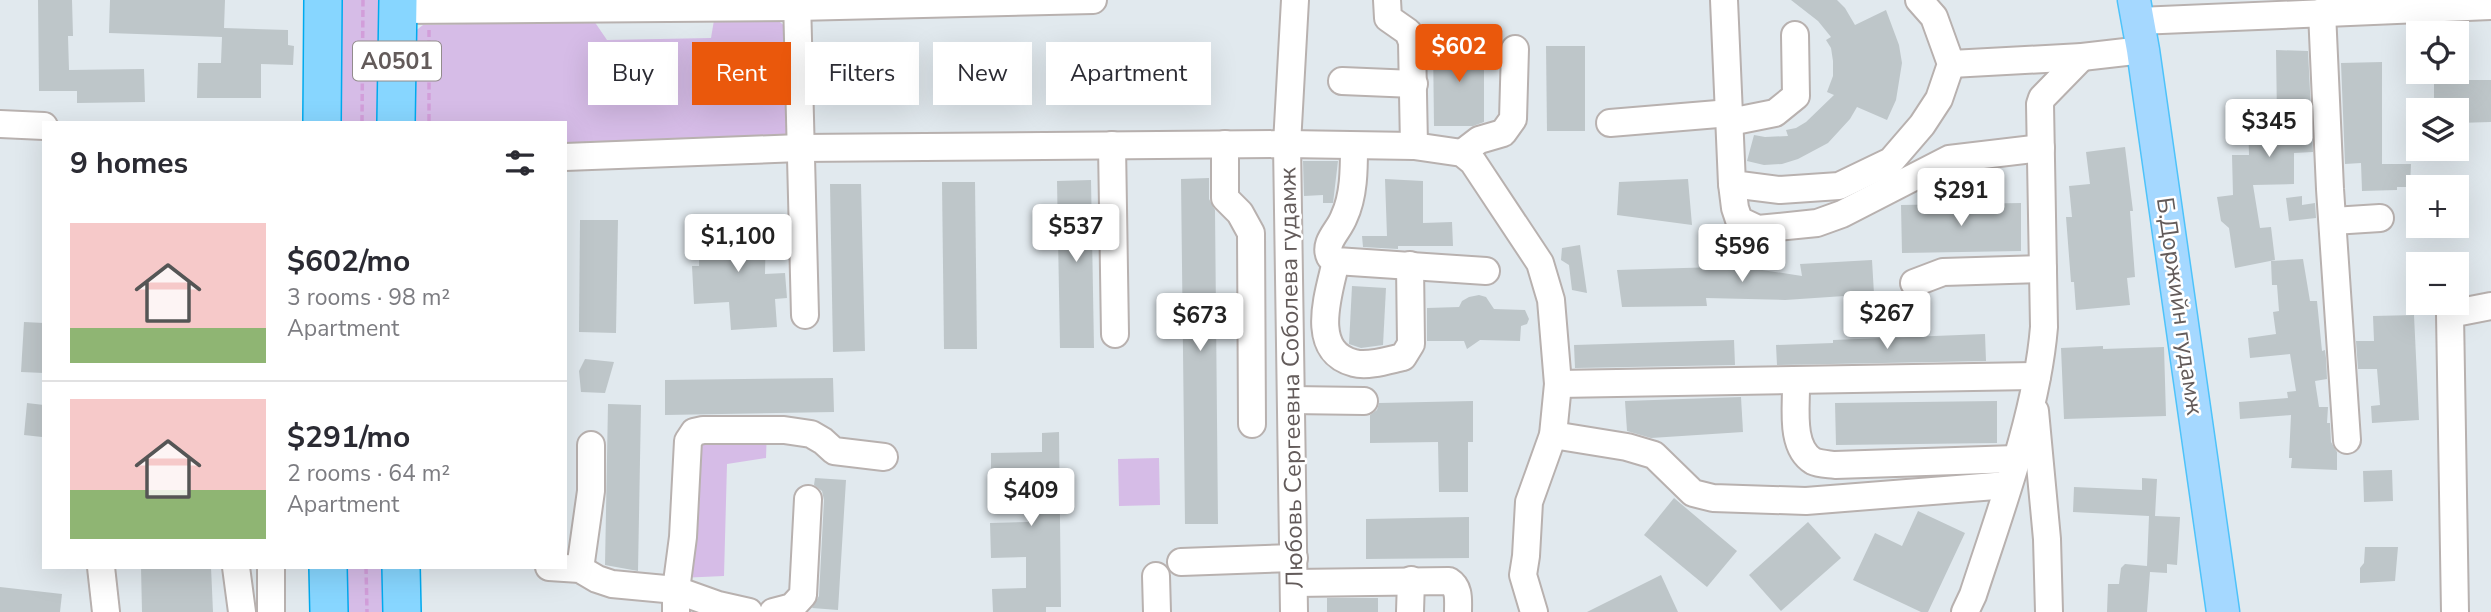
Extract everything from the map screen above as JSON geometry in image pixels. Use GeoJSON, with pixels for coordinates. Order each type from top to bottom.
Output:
{"type":"FeatureCollection","features":[{"type":"Feature","properties":{"kind":"highway","name":"A0501"},"geometry":{"type":"LineString","coordinates":[[322,121],[323,0]]}},
{"type":"Feature","properties":{"kind":"highway","name":"A0501"},"geometry":{"type":"LineString","coordinates":[[396,121],[397,5]]}},
{"type":"Feature","properties":{"kind":"highway"},"geometry":{"type":"LineString","coordinates":[[328,569],[329,612]]}},
{"type":"Feature","properties":{"kind":"highway"},"geometry":{"type":"LineString","coordinates":[[401,569],[402,612]]}},
{"type":"Feature","properties":{"kind":"main road","name":"Б.Доржийн гудамж"},"geometry":{"type":"LineString","coordinates":[[2139,24],[2223,612]]}},
{"type":"Feature","properties":{"kind":"street"},"geometry":{"type":"LineString","coordinates":[[397,5],[1093,0]]}},
{"type":"Feature","properties":{"kind":"street","name":"Любовь Сергеевна Соболева гудамж"},"geometry":{"type":"LineString","coordinates":[[1294,612],[1287,144],[1295,0]]}},
{"type":"Feature","properties":{"kind":"street"},"geometry":{"type":"LineString","coordinates":[[1387,0],[1388,18],[1408,32],[1412,42],[1414,146]]}},
{"type":"Feature","properties":{"kind":"street"},"geometry":{"type":"LineString","coordinates":[[1724,0],[1735,208],[1739,220],[1758,229],[1817,223],[1842,214],[1949,159],[2041,148]]}},
{"type":"Feature","properties":{"kind":"street"},"geometry":{"type":"LineString","coordinates":[[1732,184],[1780,190],[1839,186],[1891,161],[1922,125],[1939,99],[1951,64],[1934,18],[1919,0]]}},
{"type":"Feature","properties":{"kind":"street"},"geometry":{"type":"LineString","coordinates":[[797,3],[805,315]]}},
{"type":"Feature","properties":{"kind":"street"},"geometry":{"type":"LineString","coordinates":[[1965,612],[1973,595],[2016,459],[2042,355],[2042,98],[2082,57],[2139,24],[2322,12],[2491,6]]}},
{"type":"Feature","properties":{"kind":"street"},"geometry":{"type":"LineString","coordinates":[[2322,12],[2347,440]]}},
{"type":"Feature","properties":{"kind":"street"},"geometry":{"type":"LineString","coordinates":[[1610,123],[1730,118],[1775,113],[1796,96],[1795,35]]}},
{"type":"Feature","properties":{"kind":"street"},"geometry":{"type":"LineString","coordinates":[[1462,153],[1479,140],[1503,133],[1513,119],[1515,49]]}},
{"type":"Feature","properties":{"kind":"street"},"geometry":{"type":"LineString","coordinates":[[1951,64],[2082,57]]}},
{"type":"Feature","properties":{"kind":"street"},"geometry":{"type":"LineString","coordinates":[[1342,80],[1414,84]]}},
{"type":"Feature","properties":{"kind":"street"},"geometry":{"type":"LineString","coordinates":[[0,124],[42,126]]}},
{"type":"Feature","properties":{"kind":"street"},"geometry":{"type":"LineString","coordinates":[[1225,144],[1225,198],[1240,213],[1251,233],[1252,425]]}},
{"type":"Feature","properties":{"kind":"street"},"geometry":{"type":"LineString","coordinates":[[567,157],[800,148],[1225,144],[1414,146],[1462,153],[1474,162],[1543,271],[1551,300],[1558,384],[1553,435],[1529,502],[1527,556],[1523,575],[1534,612]]}},
{"type":"Feature","properties":{"kind":"street"},"geometry":{"type":"LineString","coordinates":[[1112,145],[1115,334]]}},
{"type":"Feature","properties":{"kind":"street"},"geometry":{"type":"LineString","coordinates":[[1354,146],[1352,193],[1345,217],[1327,250],[1330,257],[1336,261],[1486,271]]}},
{"type":"Feature","properties":{"kind":"street"},"geometry":{"type":"LineString","coordinates":[[2333,221],[2380,218]]}},
{"type":"Feature","properties":{"kind":"street"},"geometry":{"type":"LineString","coordinates":[[1336,261],[1324,320],[1326,340],[1336,355],[1355,363],[1403,357],[1410,344],[1410,265]]}},
{"type":"Feature","properties":{"kind":"street"},"geometry":{"type":"LineString","coordinates":[[1914,283],[1943,272],[2043,269]]}},
{"type":"Feature","properties":{"kind":"street"},"geometry":{"type":"LineString","coordinates":[[2455,612],[2450,314],[2491,306]]}},
{"type":"Feature","properties":{"kind":"street"},"geometry":{"type":"LineString","coordinates":[[1558,384],[1796,380],[2035,385]]}},
{"type":"Feature","properties":{"kind":"street"},"geometry":{"type":"LineString","coordinates":[[1796,380],[1797,436],[1801,450],[1814,462],[1835,465],[2016,459]]}},
{"type":"Feature","properties":{"kind":"street"},"geometry":{"type":"LineString","coordinates":[[2035,385],[2047,539],[2049,612]]}},
{"type":"Feature","properties":{"kind":"street"},"geometry":{"type":"LineString","coordinates":[[1291,400],[1364,401]]}},
{"type":"Feature","properties":{"kind":"street"},"geometry":{"type":"LineString","coordinates":[[676,601],[683,537],[688,441],[694,432],[784,430],[811,435],[834,451],[884,457]]}},
{"type":"Feature","properties":{"kind":"street"},"geometry":{"type":"LineString","coordinates":[[1553,435],[1627,447],[1654,455],[1693,493],[1713,498],[1806,501],[2008,485]]}},
{"type":"Feature","properties":{"kind":"street"},"geometry":{"type":"LineString","coordinates":[[580,569],[591,491],[591,445]]}},
{"type":"Feature","properties":{"kind":"street"},"geometry":{"type":"LineString","coordinates":[[773,612],[792,607],[803,596],[808,499]]}},
{"type":"Feature","properties":{"kind":"street"},"geometry":{"type":"LineString","coordinates":[[1181,562],[1449,581],[1455,585],[1458,592],[1458,612]]}},
{"type":"Feature","properties":{"kind":"street"},"geometry":{"type":"LineString","coordinates":[[567,568],[580,569],[597,579],[676,601],[718,605],[749,612]]}},
{"type":"Feature","properties":{"kind":"street"},"geometry":{"type":"LineString","coordinates":[[101,569],[106,612]]}},
{"type":"Feature","properties":{"kind":"street"},"geometry":{"type":"LineString","coordinates":[[236,569],[242,612]]}},
{"type":"Feature","properties":{"kind":"street"},"geometry":{"type":"LineString","coordinates":[[271,569],[271,612]]}},
{"type":"Feature","properties":{"kind":"street"},"geometry":{"type":"LineString","coordinates":[[1156,576],[1157,612]]}},
{"type":"Feature","properties":{"kind":"street"},"geometry":{"type":"LineString","coordinates":[[1410,580],[1410,612]]}},
{"type":"Feature","properties":{"kind":"path"},"geometry":{"type":"LineString","coordinates":[[362,121],[397,5]]}},
{"type":"Feature","properties":{"kind":"path"},"geometry":{"type":"LineString","coordinates":[[397,5],[429,121]]}},
{"type":"Feature","properties":{"kind":"path"},"geometry":{"type":"LineString","coordinates":[[366,569],[367,612]]}},
{"type":"Feature","properties":{"kind":"shaded area"},"geometry":{"type":"Polygon","coordinates":[[[342,0],[384,0],[384,121],[340,121],[342,0]]]}},
{"type":"Feature","properties":{"kind":"shaded area"},"geometry":{"type":"Polygon","coordinates":[[[775,18],[786,27],[786,42],[692,42],[692,105],[788,105],[789,134],[785,140],[567,147],[567,121],[412,121],[414,32],[423,25],[594,21],[607,40],[711,38],[714,20],[775,18]]]}},
{"type":"Feature","properties":{"kind":"shaded area"},"geometry":{"type":"Polygon","coordinates":[[[681,424],[767,428],[766,458],[727,464],[724,576],[679,578],[681,424]]]}},
{"type":"Feature","properties":{"kind":"shaded area"},"geometry":{"type":"Polygon","coordinates":[[[1159,458],[1160,505],[1119,506],[1118,459],[1159,458]]]}},
{"type":"Feature","properties":{"kind":"shaded area"},"geometry":{"type":"Polygon","coordinates":[[[345,569],[389,569],[389,612],[346,612],[345,569]]]}},
{"type":"Feature","properties":{"kind":"building"},"geometry":{"type":"Polygon","coordinates":[[[38,0],[72,0],[73,36],[68,36],[69,70],[144,69],[145,102],[77,103],[77,91],[39,91],[38,0]]]}},
{"type":"Feature","properties":{"kind":"building"},"geometry":{"type":"Polygon","coordinates":[[[110,0],[225,0],[224,28],[288,30],[288,45],[294,46],[293,65],[261,64],[261,98],[197,98],[198,63],[221,63],[222,37],[109,33],[110,0]]]}},
{"type":"Feature","properties":{"kind":"building"},"geometry":{"type":"Polygon","coordinates":[[[1791,0],[1837,0],[1855,25],[1886,10],[1899,45],[1902,63],[1896,100],[1887,120],[1857,107],[1828,143],[1798,159],[1782,164],[1764,165],[1747,161],[1754,135],[1788,136],[1786,130],[1806,122],[1834,95],[1827,92],[1833,76],[1831,48],[1826,40],[1831,37],[1818,21],[1791,0]]]}},
{"type":"Feature","properties":{"kind":"building"},"geometry":{"type":"Polygon","coordinates":[[[1433,43],[1484,43],[1484,122],[1473,126],[1434,126],[1433,43]]]}},
{"type":"Feature","properties":{"kind":"building"},"geometry":{"type":"Polygon","coordinates":[[[1546,46],[1585,46],[1585,131],[1547,131],[1546,46]]]}},
{"type":"Feature","properties":{"kind":"building"},"geometry":{"type":"Polygon","coordinates":[[[2276,50],[2308,51],[2313,152],[2294,153],[2294,184],[2253,185],[2260,228],[2271,227],[2275,260],[2235,268],[2229,228],[2221,221],[2217,197],[2233,195],[2232,155],[2249,155],[2248,118],[2277,117],[2276,50]]]}},
{"type":"Feature","properties":{"kind":"building"},"geometry":{"type":"Polygon","coordinates":[[[2382,62],[2382,164],[2411,164],[2411,175],[2406,175],[2406,187],[2397,187],[2397,190],[2362,191],[2361,163],[2345,164],[2341,63],[2382,62]]]}},
{"type":"Feature","properties":{"kind":"building"},"geometry":{"type":"Polygon","coordinates":[[[2469,80],[2491,80],[2491,122],[2469,123],[2469,98],[2434,98],[2434,84],[2469,84],[2469,80]]]}},
{"type":"Feature","properties":{"kind":"building"},"geometry":{"type":"Polygon","coordinates":[[[2125,147],[2133,211],[2130,211],[2135,277],[2127,278],[2130,305],[2076,310],[2066,217],[2072,217],[2069,186],[2090,184],[2086,152],[2125,147]]]}},
{"type":"Feature","properties":{"kind":"building"},"geometry":{"type":"Polygon","coordinates":[[[1303,161],[1338,161],[1333,203],[1323,203],[1323,195],[1304,196],[1303,161]]]}},
{"type":"Feature","properties":{"kind":"building"},"geometry":{"type":"Polygon","coordinates":[[[1209,178],[1209,199],[1215,210],[1218,524],[1185,524],[1181,179],[1209,178]]]}},
{"type":"Feature","properties":{"kind":"building"},"geometry":{"type":"Polygon","coordinates":[[[1385,179],[1423,181],[1423,223],[1452,222],[1453,246],[1398,246],[1398,249],[1363,247],[1362,236],[1387,236],[1385,179]]]}},
{"type":"Feature","properties":{"kind":"building"},"geometry":{"type":"Polygon","coordinates":[[[1688,179],[1692,225],[1617,215],[1619,182],[1688,179]]]}},
{"type":"Feature","properties":{"kind":"building"},"geometry":{"type":"Polygon","coordinates":[[[1091,180],[1094,348],[1060,348],[1057,181],[1091,180]]]}},
{"type":"Feature","properties":{"kind":"building"},"geometry":{"type":"Polygon","coordinates":[[[942,182],[975,182],[977,349],[944,349],[942,182]]]}},
{"type":"Feature","properties":{"kind":"building"},"geometry":{"type":"Polygon","coordinates":[[[830,184],[861,184],[865,351],[833,352],[830,184]]]}},
{"type":"Feature","properties":{"kind":"building"},"geometry":{"type":"Polygon","coordinates":[[[2302,196],[2302,205],[2315,203],[2316,218],[2289,221],[2286,198],[2302,196]]]}},
{"type":"Feature","properties":{"kind":"building"},"geometry":{"type":"Polygon","coordinates":[[[2021,203],[2021,251],[1902,253],[1901,205],[2021,203]]]}},
{"type":"Feature","properties":{"kind":"building"},"geometry":{"type":"Polygon","coordinates":[[[580,220],[618,220],[616,333],[579,332],[580,220]]]}},
{"type":"Feature","properties":{"kind":"building"},"geometry":{"type":"Polygon","coordinates":[[[700,221],[766,223],[765,274],[785,273],[787,298],[775,299],[777,327],[731,330],[729,302],[694,304],[692,266],[699,266],[700,221]]]}},
{"type":"Feature","properties":{"kind":"building"},"geometry":{"type":"Polygon","coordinates":[[[1580,245],[1587,293],[1572,290],[1569,265],[1561,260],[1562,248],[1580,245]]]}},
{"type":"Feature","properties":{"kind":"building"},"geometry":{"type":"Polygon","coordinates":[[[2303,259],[2310,301],[2317,301],[2322,351],[2325,350],[2326,358],[2327,379],[2315,381],[2319,407],[2328,407],[2327,423],[2330,423],[2331,442],[2337,452],[2337,470],[2291,468],[2291,415],[2240,419],[2239,402],[2288,398],[2287,392],[2296,391],[2290,354],[2250,358],[2248,338],[2276,334],[2273,312],[2279,311],[2277,285],[2272,285],[2271,261],[2303,259]]]}},
{"type":"Feature","properties":{"kind":"building"},"geometry":{"type":"Polygon","coordinates":[[[1872,260],[1874,294],[1785,300],[1706,298],[1707,306],[1622,307],[1617,270],[1717,267],[1717,263],[1802,276],[1800,264],[1872,260]]]}},
{"type":"Feature","properties":{"kind":"building"},"geometry":{"type":"Polygon","coordinates":[[[1352,286],[1386,288],[1383,345],[1361,348],[1349,344],[1352,286]]]}},
{"type":"Feature","properties":{"kind":"building"},"geometry":{"type":"Polygon","coordinates":[[[1479,295],[1486,297],[1494,309],[1525,310],[1529,319],[1527,324],[1521,326],[1520,341],[1480,340],[1467,349],[1464,341],[1427,341],[1427,308],[1459,307],[1462,301],[1479,295]]]}},
{"type":"Feature","properties":{"kind":"building"},"geometry":{"type":"Polygon","coordinates":[[[2414,315],[2419,420],[2372,423],[2371,406],[2380,405],[2377,369],[2358,369],[2356,341],[2374,341],[2373,316],[2414,315]]]}},
{"type":"Feature","properties":{"kind":"building"},"geometry":{"type":"Polygon","coordinates":[[[24,322],[42,323],[42,373],[21,372],[24,322]]]}},
{"type":"Feature","properties":{"kind":"building"},"geometry":{"type":"Polygon","coordinates":[[[1985,334],[1986,361],[1777,365],[1776,345],[1985,334]]]}},
{"type":"Feature","properties":{"kind":"building"},"geometry":{"type":"Polygon","coordinates":[[[1734,340],[1735,365],[1575,368],[1574,345],[1734,340]]]}},
{"type":"Feature","properties":{"kind":"building"},"geometry":{"type":"Polygon","coordinates":[[[2103,346],[2103,349],[2164,347],[2166,416],[2064,419],[2061,348],[2103,346]]]}},
{"type":"Feature","properties":{"kind":"building"},"geometry":{"type":"Polygon","coordinates":[[[585,359],[614,362],[605,393],[581,392],[579,371],[585,359]]]}},
{"type":"Feature","properties":{"kind":"building"},"geometry":{"type":"Polygon","coordinates":[[[833,378],[834,412],[665,415],[665,380],[833,378]]]}},
{"type":"Feature","properties":{"kind":"building"},"geometry":{"type":"Polygon","coordinates":[[[1741,397],[1743,432],[1651,438],[1627,431],[1625,401],[1741,397]]]}},
{"type":"Feature","properties":{"kind":"building"},"geometry":{"type":"Polygon","coordinates":[[[1473,401],[1473,442],[1468,442],[1468,492],[1439,492],[1438,442],[1370,443],[1370,415],[1377,410],[1379,403],[1473,401]]]}},
{"type":"Feature","properties":{"kind":"building"},"geometry":{"type":"Polygon","coordinates":[[[1997,401],[1997,443],[1836,445],[1835,403],[1997,401]]]}},
{"type":"Feature","properties":{"kind":"building"},"geometry":{"type":"Polygon","coordinates":[[[27,403],[42,405],[42,437],[24,435],[27,403]]]}},
{"type":"Feature","properties":{"kind":"building"},"geometry":{"type":"Polygon","coordinates":[[[608,404],[641,405],[638,571],[605,565],[608,404]]]}},
{"type":"Feature","properties":{"kind":"building"},"geometry":{"type":"Polygon","coordinates":[[[1059,432],[1061,607],[1046,607],[1046,612],[993,612],[992,589],[1026,588],[1026,557],[991,558],[990,523],[1028,522],[1027,484],[991,485],[991,453],[1042,452],[1042,433],[1059,432]]]}},
{"type":"Feature","properties":{"kind":"building"},"geometry":{"type":"Polygon","coordinates":[[[2392,470],[2393,501],[2364,502],[2363,471],[2392,470]]]}},
{"type":"Feature","properties":{"kind":"building"},"geometry":{"type":"Polygon","coordinates":[[[815,478],[846,480],[838,610],[812,608],[819,596],[824,500],[822,491],[814,485],[815,478]]]}},
{"type":"Feature","properties":{"kind":"building"},"geometry":{"type":"Polygon","coordinates":[[[2142,478],[2157,479],[2155,516],[2180,517],[2177,565],[2167,564],[2167,573],[2150,572],[2147,612],[2107,612],[2108,584],[2119,584],[2121,568],[2125,564],[2147,566],[2149,516],[2073,512],[2074,487],[2142,490],[2142,478]]]}},
{"type":"Feature","properties":{"kind":"building"},"geometry":{"type":"Polygon","coordinates":[[[1674,498],[1737,551],[1707,587],[1644,535],[1674,498]]]}},
{"type":"Feature","properties":{"kind":"building"},"geometry":{"type":"Polygon","coordinates":[[[1918,511],[1965,533],[1928,612],[1921,612],[1853,580],[1875,533],[1902,546],[1918,511]]]}},
{"type":"Feature","properties":{"kind":"building"},"geometry":{"type":"Polygon","coordinates":[[[1469,517],[1469,558],[1366,559],[1366,519],[1469,517]]]}},
{"type":"Feature","properties":{"kind":"building"},"geometry":{"type":"Polygon","coordinates":[[[1808,522],[1841,558],[1781,611],[1749,575],[1808,522]]]}},
{"type":"Feature","properties":{"kind":"building"},"geometry":{"type":"Polygon","coordinates":[[[2365,547],[2398,547],[2395,581],[2360,583],[2365,547]]]}},
{"type":"Feature","properties":{"kind":"building"},"geometry":{"type":"Polygon","coordinates":[[[141,569],[211,569],[213,612],[142,612],[141,569]]]}},
{"type":"Feature","properties":{"kind":"building"},"geometry":{"type":"Polygon","coordinates":[[[1661,575],[1678,612],[1587,612],[1661,575]]]}},
{"type":"Feature","properties":{"kind":"building"},"geometry":{"type":"Polygon","coordinates":[[[0,587],[62,594],[60,612],[0,612],[0,587]]]}},
{"type":"Feature","properties":{"kind":"building"},"geometry":{"type":"Polygon","coordinates":[[[1327,598],[1378,598],[1378,612],[1327,612],[1327,598]]]}}]}
